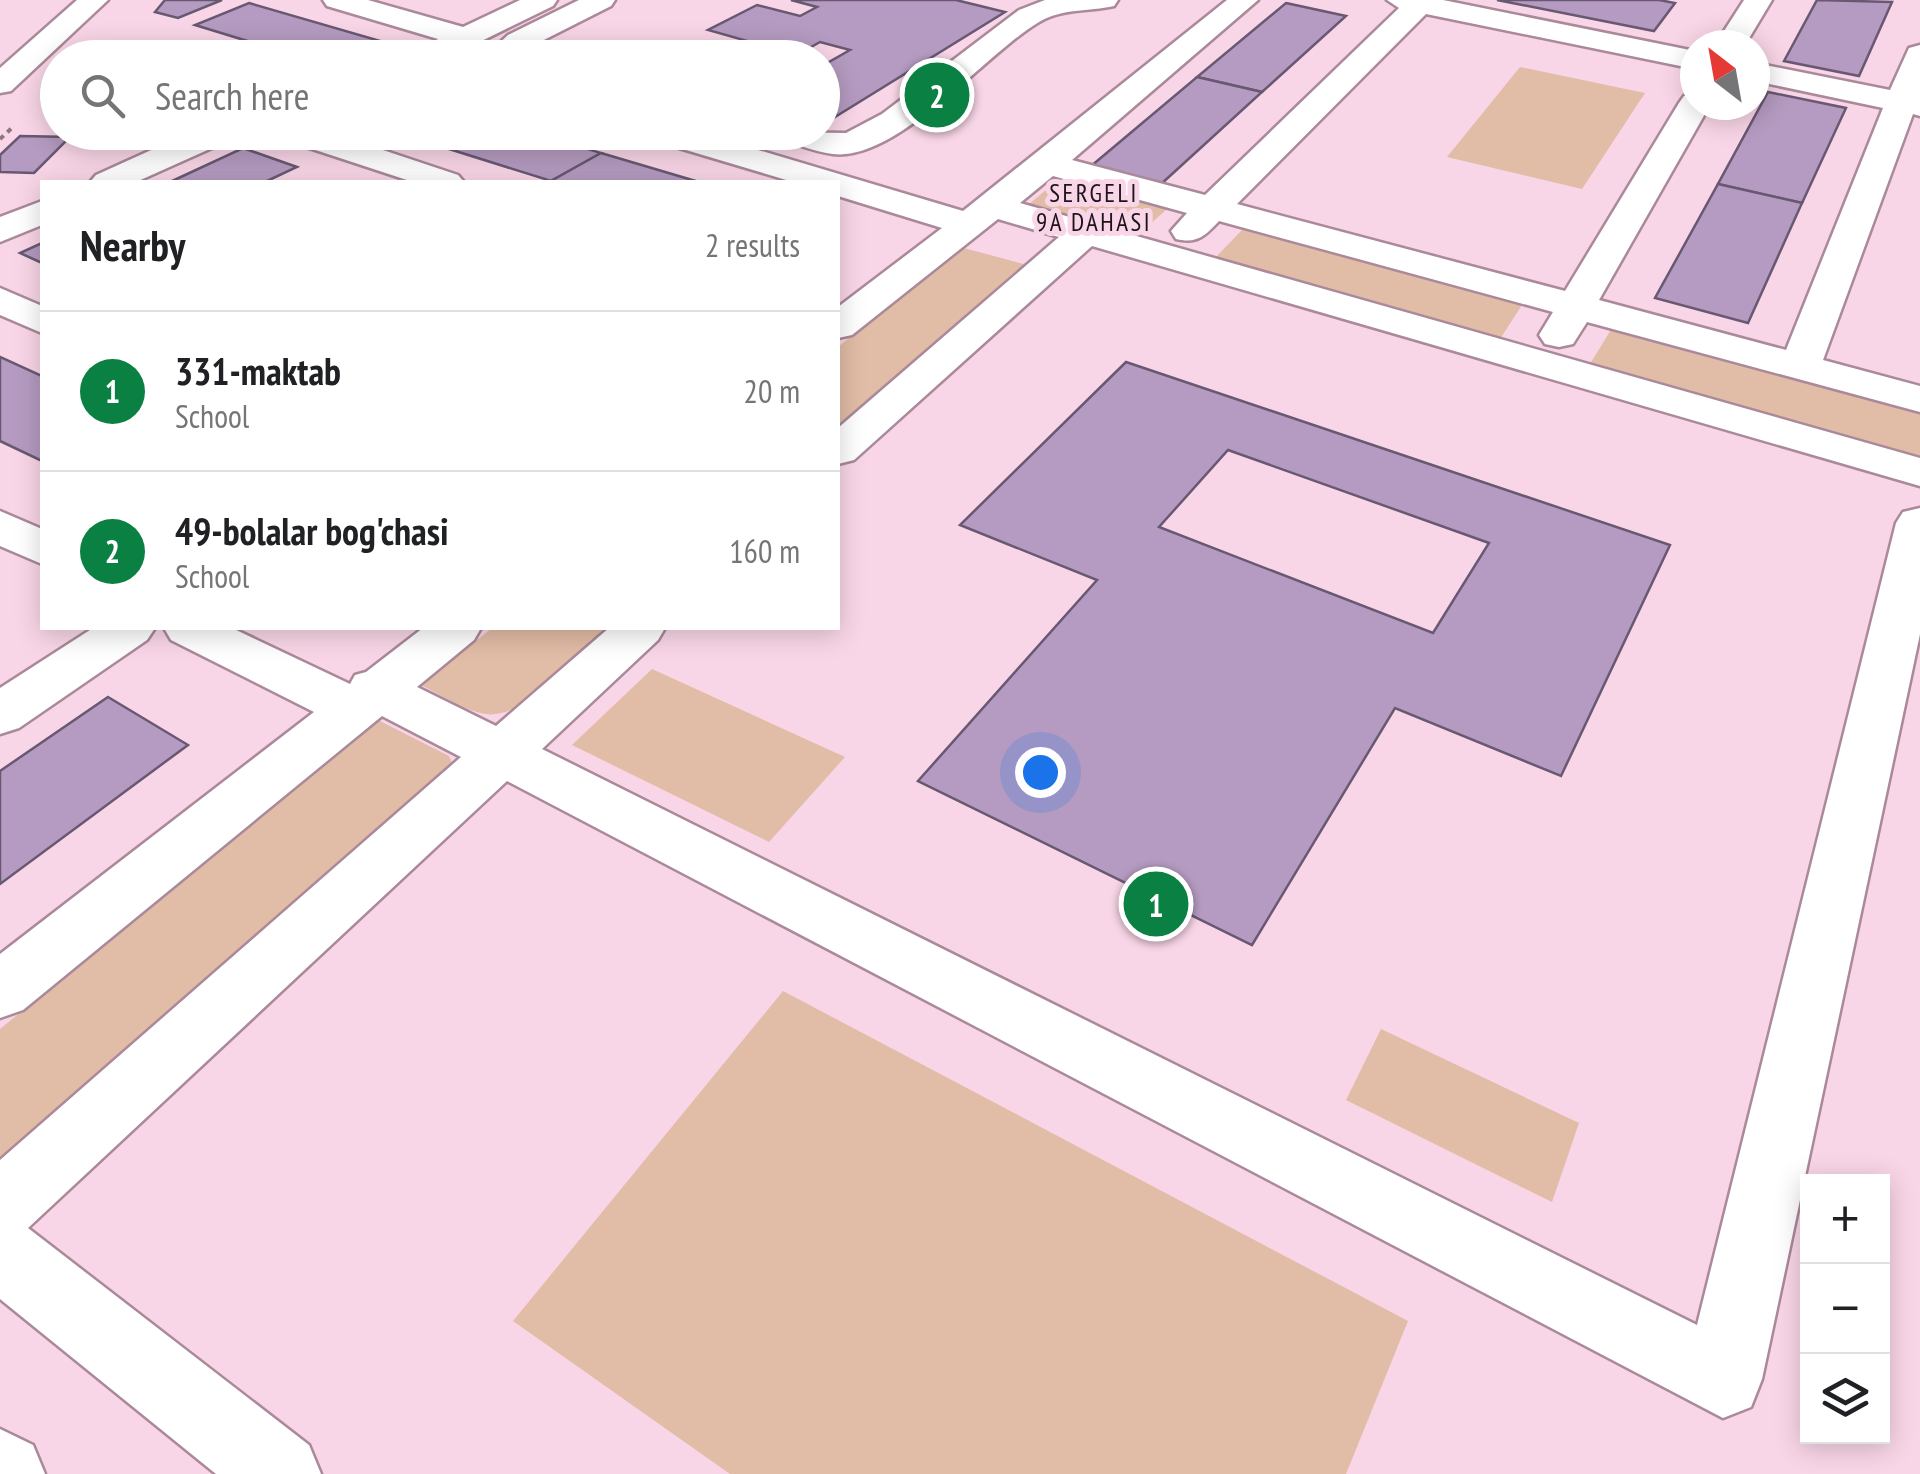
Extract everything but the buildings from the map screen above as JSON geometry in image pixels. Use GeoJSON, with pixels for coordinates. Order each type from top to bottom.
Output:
{"type":"FeatureCollection","features":[{"type":"Feature","properties":{"kind":"street"},"geometry":{"type":"LineString","coordinates":[[49,40],[94,0]]}},
{"type":"Feature","properties":{"kind":"street"},"geometry":{"type":"LineString","coordinates":[[458,40],[543,0]]}},
{"type":"Feature","properties":{"kind":"street"},"geometry":{"type":"LineString","coordinates":[[521,40],[601,0]]}},
{"type":"Feature","properties":{"kind":"street"},"geometry":{"type":"LineString","coordinates":[[840,143],[853,142],[894,121],[1029,16],[1068,1],[1104,0]]}},
{"type":"Feature","properties":{"kind":"street"},"geometry":{"type":"LineString","coordinates":[[843,316],[1047,164],[1244,0]]}},
{"type":"Feature","properties":{"kind":"street"},"geometry":{"type":"LineString","coordinates":[[1717,0],[1756,3],[1739,30]]}},
{"type":"Feature","properties":{"kind":"street"},"geometry":{"type":"LineString","coordinates":[[353,2],[464,37]]}},
{"type":"Feature","properties":{"kind":"street"},"geometry":{"type":"LineString","coordinates":[[1160,256],[1213,209],[1410,2],[1680,57]]}},
{"type":"Feature","properties":{"kind":"street"},"geometry":{"type":"LineString","coordinates":[[0,84],[40,48]]}},
{"type":"Feature","properties":{"kind":"street"},"geometry":{"type":"LineString","coordinates":[[1800,366],[1910,104],[1920,54]]}},
{"type":"Feature","properties":{"kind":"street"},"geometry":{"type":"LineString","coordinates":[[1770,75],[1910,104]]}},
{"type":"Feature","properties":{"kind":"street"},"geometry":{"type":"LineString","coordinates":[[1543,364],[1685,120]]}},
{"type":"Feature","properties":{"kind":"street"},"geometry":{"type":"LineString","coordinates":[[112,180],[180,150]]}},
{"type":"Feature","properties":{"kind":"street"},"geometry":{"type":"LineString","coordinates":[[344,150],[439,180]]}},
{"type":"Feature","properties":{"kind":"street"},"geometry":{"type":"LineString","coordinates":[[721,150],[821,180]]}},
{"type":"Feature","properties":{"kind":"street"},"geometry":{"type":"LineString","coordinates":[[331,180],[372,160]]}},
{"type":"Feature","properties":{"kind":"street"},"geometry":{"type":"LineString","coordinates":[[1047,164],[1920,399]]}},
{"type":"Feature","properties":{"kind":"street"},"geometry":{"type":"LineString","coordinates":[[840,185],[1084,234],[1920,472]]}},
{"type":"Feature","properties":{"kind":"street"},"geometry":{"type":"LineString","coordinates":[[0,231],[40,213]]}},
{"type":"Feature","properties":{"kind":"street"},"geometry":{"type":"LineString","coordinates":[[840,450],[1084,234]]}},
{"type":"Feature","properties":{"kind":"street"},"geometry":{"type":"LineString","coordinates":[[0,300],[40,320]]}},
{"type":"Feature","properties":{"kind":"street"},"geometry":{"type":"LineString","coordinates":[[193,630],[498,754],[1723,1379],[1920,523]]}},
{"type":"Feature","properties":{"kind":"street"},"geometry":{"type":"LineString","coordinates":[[0,526],[40,548]]}},
{"type":"Feature","properties":{"kind":"street"},"geometry":{"type":"LineString","coordinates":[[0,714],[126,630]]}},
{"type":"Feature","properties":{"kind":"street"},"geometry":{"type":"LineString","coordinates":[[0,991],[363,698],[453,630]]}},
{"type":"Feature","properties":{"kind":"street"},"geometry":{"type":"LineString","coordinates":[[0,1207],[638,630]]}},
{"type":"Feature","properties":{"kind":"street"},"geometry":{"type":"LineString","coordinates":[[0,1252],[280,1474]]}},
{"type":"Feature","properties":{"kind":"shaded area"},"geometry":{"type":"Polygon","coordinates":[[[1520,67],[1645,93],[1582,189],[1447,157],[1520,67]]]}},
{"type":"Feature","properties":{"kind":"shaded area"},"geometry":{"type":"Polygon","coordinates":[[[1059,179],[1167,209],[1137,236],[1028,205],[1059,179]]]}},
{"type":"Feature","properties":{"kind":"shaded area"},"geometry":{"type":"Polygon","coordinates":[[[1243,229],[1522,305],[1500,339],[1215,258],[1243,229]]]}},
{"type":"Feature","properties":{"kind":"shaded area"},"geometry":{"type":"Polygon","coordinates":[[[960,247],[1024,264],[840,427],[840,345],[960,247]]]}},
{"type":"Feature","properties":{"kind":"shaded area"},"geometry":{"type":"Polygon","coordinates":[[[1612,328],[1920,414],[1920,461],[1590,364],[1612,328]]]}},
{"type":"Feature","properties":{"kind":"shaded area"},"geometry":{"type":"Polygon","coordinates":[[[490,630],[610,630],[535,696],[501,713],[469,710],[421,685],[490,630]]]}},
{"type":"Feature","properties":{"kind":"shaded area"},"geometry":{"type":"Polygon","coordinates":[[[652,669],[845,757],[769,842],[572,745],[652,669]]]}},
{"type":"Feature","properties":{"kind":"shaded area"},"geometry":{"type":"Polygon","coordinates":[[[378,720],[449,756],[453,765],[0,1160],[0,1029],[378,720]]]}},
{"type":"Feature","properties":{"kind":"shaded area"},"geometry":{"type":"Polygon","coordinates":[[[783,991],[1408,1321],[1346,1474],[730,1474],[513,1321],[783,991]]]}},
{"type":"Feature","properties":{"kind":"shaded area"},"geometry":{"type":"Polygon","coordinates":[[[1381,1029],[1579,1123],[1552,1202],[1346,1100],[1381,1029]]]}},
{"type":"Feature","properties":{"kind":"place","name":"49-bolalar bog'chasi"},"geometry":{"type":"Point","coordinates":[937,95]}},
{"type":"Feature","properties":{"kind":"place","name":"331-maktab"},"geometry":{"type":"Point","coordinates":[1156,904]}},
{"type":"Feature","properties":{"kind":"district","name":"SERGELI 9A DAHASI"},"geometry":{"type":"Point","coordinates":[1094,208]}}]}
